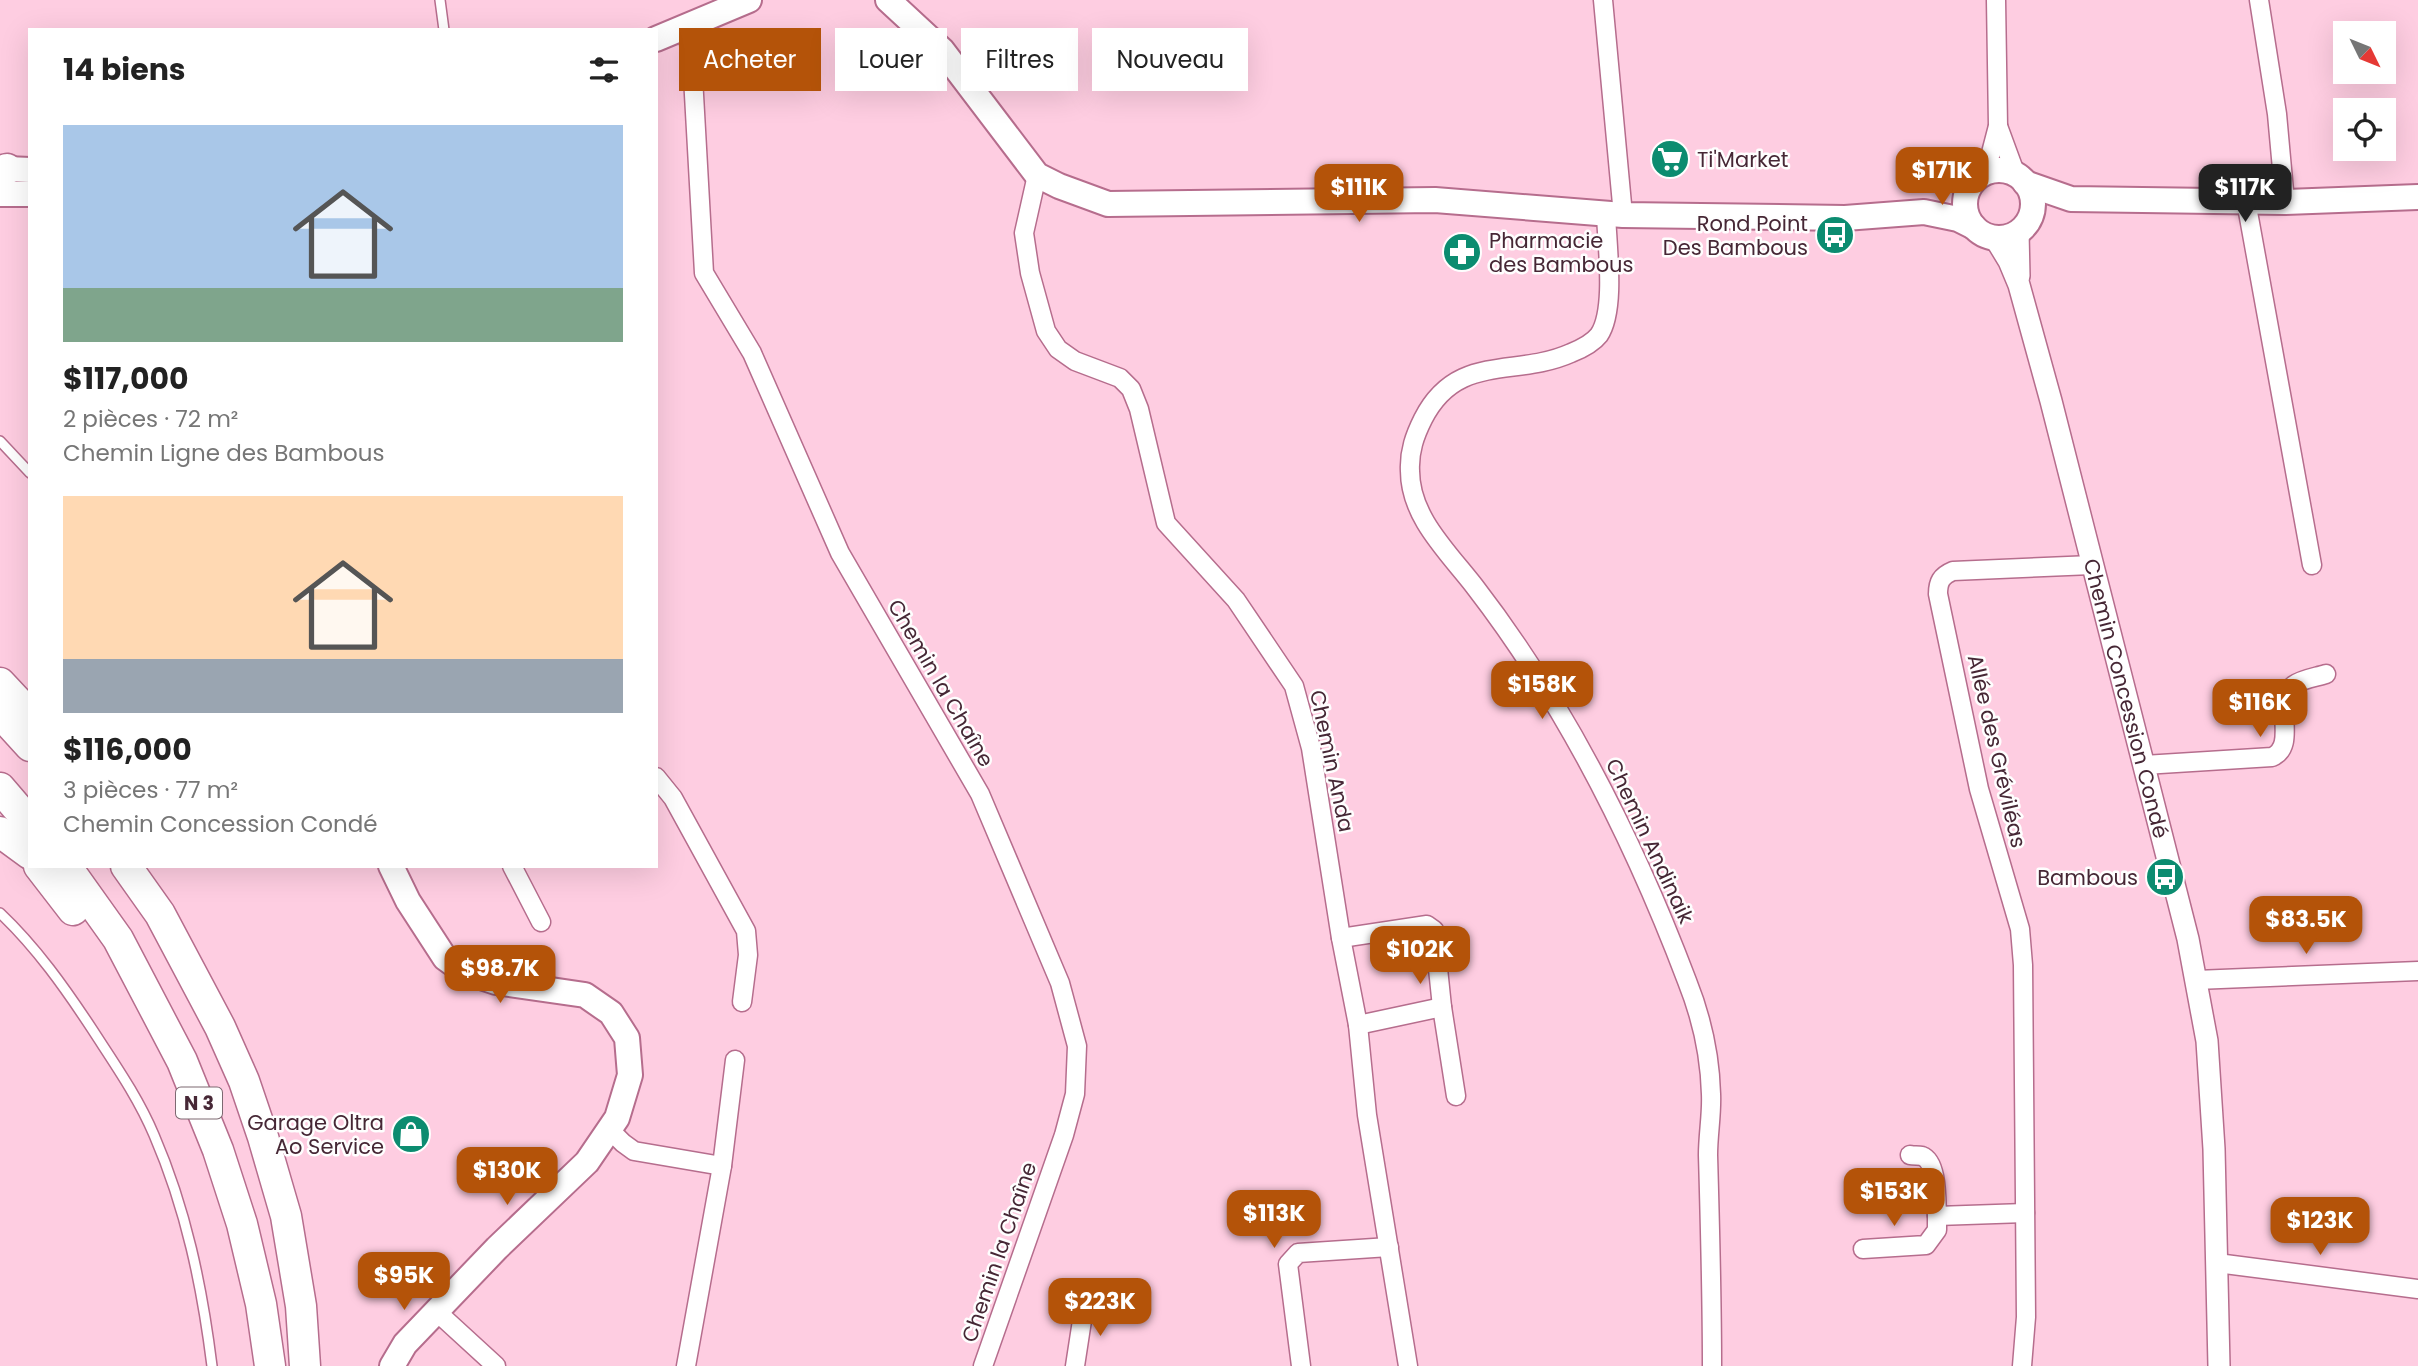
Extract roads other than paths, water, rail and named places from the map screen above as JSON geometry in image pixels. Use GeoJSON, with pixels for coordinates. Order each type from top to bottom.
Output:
{"type":"FeatureCollection","features":[{"type":"Feature","properties":{"kind":"highway"},"geometry":{"type":"LineString","coordinates":[[0,683],[28,713]]}},
{"type":"Feature","properties":{"kind":"highway"},"geometry":{"type":"LineString","coordinates":[[0,713],[28,744]]}},
{"type":"Feature","properties":{"kind":"highway"},"geometry":{"type":"LineString","coordinates":[[0,788],[28,821]]}},
{"type":"Feature","properties":{"kind":"highway"},"geometry":{"type":"LineString","coordinates":[[0,832],[28,853]]}},
{"type":"Feature","properties":{"kind":"highway","name":"N 3"},"geometry":{"type":"LineString","coordinates":[[41,868],[99,943],[174,1087],[218,1150]]}},
{"type":"Feature","properties":{"kind":"highway","name":"N 3"},"geometry":{"type":"LineString","coordinates":[[66,868],[124,951],[182,1061],[218,1150],[242,1224],[261,1304],[270,1366]]}},
{"type":"Feature","properties":{"kind":"highway","name":"N 3"},"geometry":{"type":"LineString","coordinates":[[127,868],[160,914]]}},
{"type":"Feature","properties":{"kind":"highway","name":"N 3"},"geometry":{"type":"LineString","coordinates":[[134,868],[219,1027],[244,1081],[263,1136],[286,1216],[301,1306],[304,1366]]}},
{"type":"Feature","properties":{"kind":"main road"},"geometry":{"type":"LineString","coordinates":[[658,38],[749,0]]}},
{"type":"Feature","properties":{"kind":"main road"},"geometry":{"type":"LineString","coordinates":[[891,1],[942,50],[1037,175],[1108,204],[1435,200],[1615,215],[1845,218],[1924,212],[2003,230],[2071,199]]}},
{"type":"Feature","properties":{"kind":"main road"},"geometry":{"type":"LineString","coordinates":[[1924,212],[1953,200],[1975,181],[1998,170],[2071,199],[2285,202],[2418,197]]}},
{"type":"Feature","properties":{"kind":"main road"},"geometry":{"type":"LineString","coordinates":[[7,174],[28,192]]}},
{"type":"Feature","properties":{"kind":"main road"},"geometry":{"type":"LineString","coordinates":[[2003,230],[2031,212],[2033,201],[2029,188],[2021,179]]}},
{"type":"Feature","properties":{"kind":"main road"},"geometry":{"type":"LineString","coordinates":[[1975,181],[1967,192],[1967,217],[2003,230]]}},
{"type":"Feature","properties":{"kind":"main road"},"geometry":{"type":"LineString","coordinates":[[392,868],[408,901],[445,958],[463,971],[496,982],[585,995],[611,1013],[627,1038],[630,1075],[617,1118],[587,1163],[497,1248],[405,1343],[392,1366]]}},
{"type":"Feature","properties":{"kind":"street","name":"Chemin Andinaik"},"geometry":{"type":"LineString","coordinates":[[1603,0],[1615,215],[1609,303],[1600,334],[1592,342],[1565,356],[1544,363],[1492,368],[1468,375],[1446,387],[1427,410],[1413,439],[1410,470],[1414,501],[1429,529],[1516,641],[1589,764],[1631,849],[1689,984],[1705,1039],[1711,1093],[1708,1150],[1712,1366]]}},
{"type":"Feature","properties":{"kind":"street"},"geometry":{"type":"LineString","coordinates":[[1975,181],[1990,153],[1998,126],[1996,0]]}},
{"type":"Feature","properties":{"kind":"street"},"geometry":{"type":"LineString","coordinates":[[2259,0],[2277,114],[2285,202]]}},
{"type":"Feature","properties":{"kind":"street","name":"Chemin la Chaîne"},"geometry":{"type":"LineString","coordinates":[[686,27],[692,59],[704,273],[752,353],[840,553],[980,794],[1060,983],[1077,1046],[1075,1094],[1064,1135],[983,1366]]}},
{"type":"Feature","properties":{"kind":"street"},"geometry":{"type":"LineString","coordinates":[[1998,126],[2021,179]]}},
{"type":"Feature","properties":{"kind":"street","name":"Chemin Anda"},"geometry":{"type":"LineString","coordinates":[[1037,175],[1024,233],[1030,273],[1046,331],[1058,349],[1075,361],[1120,378],[1131,389],[1139,409],[1166,523],[1236,600],[1294,686],[1311,748],[1358,1025],[1367,1115],[1408,1366]]}},
{"type":"Feature","properties":{"kind":"street"},"geometry":{"type":"LineString","coordinates":[[2246,201],[2312,565]]}},
{"type":"Feature","properties":{"kind":"street","name":"Chemin Concession Condé"},"geometry":{"type":"LineString","coordinates":[[2003,230],[2009,261],[2019,285],[2051,401],[2188,939],[2196,980],[2208,1055],[2214,1149],[2218,1366]]}},
{"type":"Feature","properties":{"kind":"street","name":"Allée des Gréviléas"},"geometry":{"type":"LineString","coordinates":[[2022,1366],[2025,1213],[2020,929],[1979,789],[1938,585],[1940,579],[1953,570],[2092,565]]}},
{"type":"Feature","properties":{"kind":"street"},"geometry":{"type":"LineString","coordinates":[[2144,765],[2272,757],[2279,754],[2283,748],[2284,708],[2288,694],[2293,686],[2326,674]]}},
{"type":"Feature","properties":{"kind":"street"},"geometry":{"type":"LineString","coordinates":[[658,779],[673,798],[746,930],[748,955],[742,1002]]}},
{"type":"Feature","properties":{"kind":"street"},"geometry":{"type":"LineString","coordinates":[[513,868],[541,922]]}},
{"type":"Feature","properties":{"kind":"street"},"geometry":{"type":"LineString","coordinates":[[1341,937],[1427,925],[1434,930],[1441,1007],[1457,1096]]}},
{"type":"Feature","properties":{"kind":"street"},"geometry":{"type":"LineString","coordinates":[[2196,980],[2418,971]]}},
{"type":"Feature","properties":{"kind":"street"},"geometry":{"type":"LineString","coordinates":[[1358,1025],[1441,1007]]}},
{"type":"Feature","properties":{"kind":"street"},"geometry":{"type":"LineString","coordinates":[[686,1366],[722,1166],[734,1060]]}},
{"type":"Feature","properties":{"kind":"street"},"geometry":{"type":"LineString","coordinates":[[609,1129],[634,1151],[722,1166]]}},
{"type":"Feature","properties":{"kind":"street"},"geometry":{"type":"LineString","coordinates":[[1863,1249],[1926,1245],[1937,1230],[1933,1170],[1922,1156],[1910,1156]]}},
{"type":"Feature","properties":{"kind":"street"},"geometry":{"type":"LineString","coordinates":[[1937,1216],[2025,1213]]}},
{"type":"Feature","properties":{"kind":"street"},"geometry":{"type":"LineString","coordinates":[[1301,1366],[1288,1264],[1298,1253],[1389,1247]]}},
{"type":"Feature","properties":{"kind":"street"},"geometry":{"type":"LineString","coordinates":[[2217,1263],[2418,1289]]}},
{"type":"Feature","properties":{"kind":"street"},"geometry":{"type":"LineString","coordinates":[[1075,1366],[1085,1301]]}},
{"type":"Feature","properties":{"kind":"street"},"geometry":{"type":"LineString","coordinates":[[436,1311],[496,1366]]}},
{"type":"Feature","properties":{"kind":"lane"},"geometry":{"type":"LineString","coordinates":[[440,0],[444,28]]}},
{"type":"Feature","properties":{"kind":"lane"},"geometry":{"type":"LineString","coordinates":[[0,441],[28,471]]}},
{"type":"Feature","properties":{"kind":"lane"},"geometry":{"type":"LineString","coordinates":[[0,913],[22,934],[69,993],[127,1082],[153,1133],[173,1183],[191,1245],[205,1308],[212,1366]]}},
{"type":"Feature","properties":{"kind":"place","name":"Ti'Market"},"geometry":{"type":"Point","coordinates":[1670,159]}},
{"type":"Feature","properties":{"kind":"place","name":"Rond Point Des Bambous"},"geometry":{"type":"Point","coordinates":[1835,235]}},
{"type":"Feature","properties":{"kind":"place","name":"Pharmacie des Bambous"},"geometry":{"type":"Point","coordinates":[1462,252]}},
{"type":"Feature","properties":{"kind":"place","name":"Bambous"},"geometry":{"type":"Point","coordinates":[2165,877]}},
{"type":"Feature","properties":{"kind":"place","name":"Garage Oltra Ao Service"},"geometry":{"type":"Point","coordinates":[411,1134]}}]}
